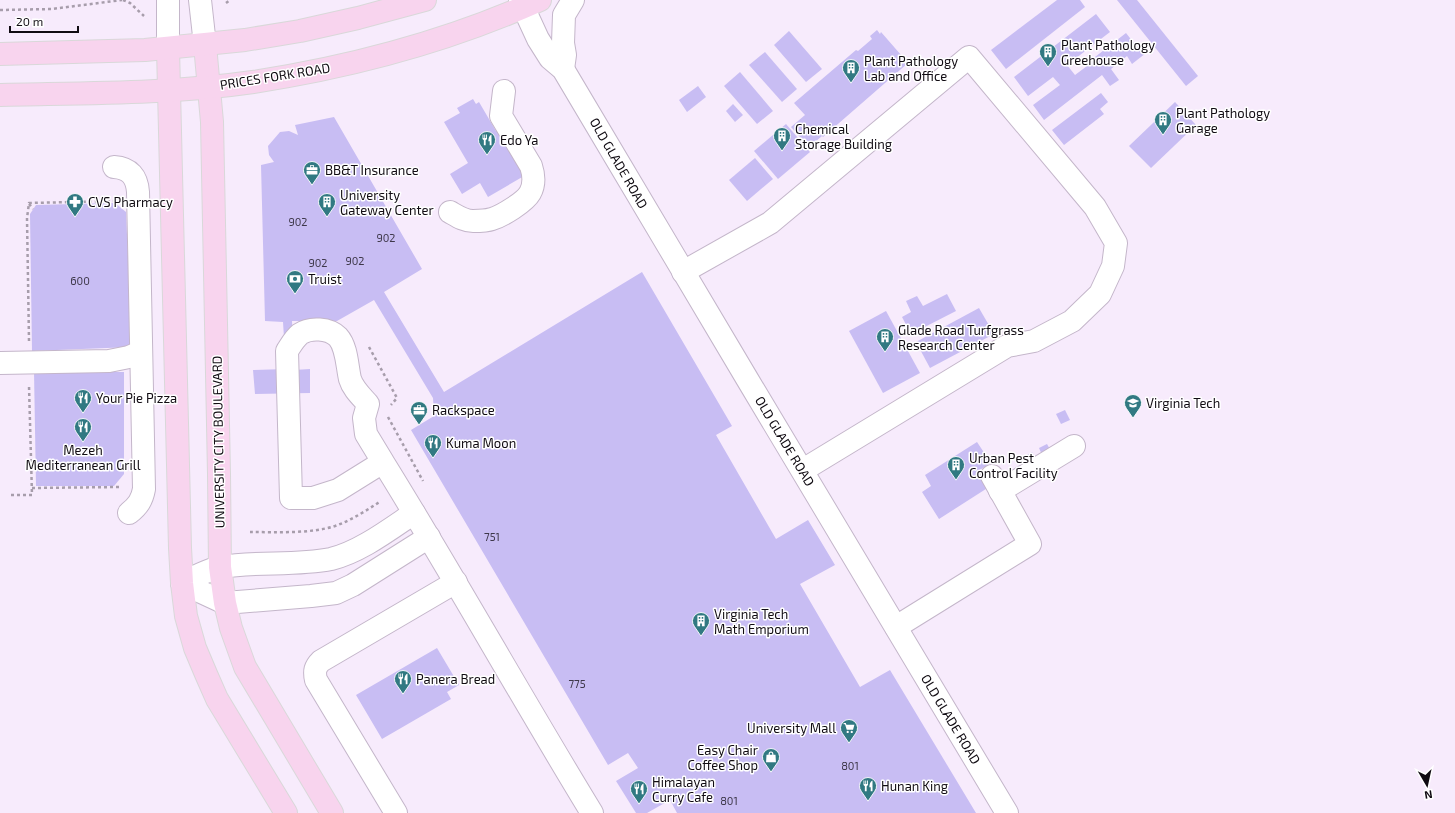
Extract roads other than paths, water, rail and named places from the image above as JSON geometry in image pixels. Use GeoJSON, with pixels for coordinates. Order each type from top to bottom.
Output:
{"type":"FeatureCollection","features":[{"type":"Feature","properties":{"kind":"main road"},"geometry":{"type":"LineString","coordinates":[[0,54],[146,50],[244,40],[300,32],[425,0]]}},
{"type":"Feature","properties":{"kind":"main road","name":"PRICES FORK ROAD"},"geometry":{"type":"LineString","coordinates":[[0,95],[169,90],[252,82],[311,72],[414,47],[483,24],[527,3]]}},
{"type":"Feature","properties":{"kind":"main road","name":"UNIVERSITY CITY BOULEVARD"},"geometry":{"type":"LineString","coordinates":[[206,44],[212,122],[220,567],[225,603],[236,644],[245,667],[332,813]]}},
{"type":"Feature","properties":{"kind":"main road"},"geometry":{"type":"LineString","coordinates":[[168,48],[176,411],[182,583],[186,616],[195,648],[218,699],[286,813]]}},
{"type":"Feature","properties":{"kind":"street"},"geometry":{"type":"LineString","coordinates":[[168,0],[168,48]]}},
{"type":"Feature","properties":{"kind":"street"},"geometry":{"type":"LineString","coordinates":[[200,0],[206,44]]}},
{"type":"Feature","properties":{"kind":"street"},"geometry":{"type":"LineString","coordinates":[[563,68],[565,54],[563,43],[564,15],[573,0]]}},
{"type":"Feature","properties":{"kind":"street","name":"OLD GLADE ROAD"},"geometry":{"type":"LineString","coordinates":[[527,3],[538,39],[550,58],[563,68],[683,272],[803,470],[1007,813]]}},
{"type":"Feature","properties":{"kind":"street"},"geometry":{"type":"LineString","coordinates":[[683,272],[770,223],[969,57],[1095,208],[1116,244],[1113,266],[1100,294],[1072,321],[1034,341],[1007,346],[803,470]]}},
{"type":"Feature","properties":{"kind":"street"},"geometry":{"type":"LineString","coordinates":[[450,212],[460,218],[471,221],[492,219],[526,199],[531,192],[534,178],[531,166],[501,116],[504,91]]}},
{"type":"Feature","properties":{"kind":"street"},"geometry":{"type":"LineString","coordinates":[[114,167],[121,168],[131,173],[137,186],[144,489],[143,496],[136,507],[129,513]]}},
{"type":"Feature","properties":{"kind":"street"},"geometry":{"type":"LineString","coordinates":[[383,462],[338,490],[313,498],[291,498],[287,352],[293,341],[301,333],[314,329],[324,330],[338,337],[344,350],[350,380],[356,391],[376,408],[364,418],[366,434],[456,582],[592,813]]}},
{"type":"Feature","properties":{"kind":"street"},"geometry":{"type":"LineString","coordinates":[[0,363],[109,361],[129,357],[141,352]]}},
{"type":"Feature","properties":{"kind":"street"},"geometry":{"type":"LineString","coordinates":[[896,626],[1030,544],[996,484],[1074,446]]}},
{"type":"Feature","properties":{"kind":"street"},"geometry":{"type":"LineString","coordinates":[[182,583],[220,567],[311,561],[346,554],[362,546],[414,513]]}},
{"type":"Feature","properties":{"kind":"street"},"geometry":{"type":"LineString","coordinates":[[182,583],[225,603],[311,596],[336,592],[353,585],[429,537]]}},
{"type":"Feature","properties":{"kind":"street"},"geometry":{"type":"LineString","coordinates":[[396,813],[316,680],[314,673],[316,666],[321,661],[456,582]]}},
{"type":"Feature","properties":{"kind":"place","name":"Plant Pathology Greehouse"},"geometry":{"type":"Point","coordinates":[1048,67]}},
{"type":"Feature","properties":{"kind":"place","name":"Plant Pathology Lab and Office"},"geometry":{"type":"Point","coordinates":[851,83]}},
{"type":"Feature","properties":{"kind":"place","name":"Plant Pathology Garage"},"geometry":{"type":"Point","coordinates":[1163,135]}},
{"type":"Feature","properties":{"kind":"place","name":"Chemical Storage Building"},"geometry":{"type":"Point","coordinates":[782,151]}},
{"type":"Feature","properties":{"kind":"place","name":"Edo Ya"},"geometry":{"type":"Point","coordinates":[487,155]}},
{"type":"Feature","properties":{"kind":"place","name":"BB&T Insurance"},"geometry":{"type":"Point","coordinates":[312,185]}},
{"type":"Feature","properties":{"kind":"place","name":"CVS Pharmacy"},"geometry":{"type":"Point","coordinates":[75,217]}},
{"type":"Feature","properties":{"kind":"place","name":"University Gateway Center"},"geometry":{"type":"Point","coordinates":[327,217]}},
{"type":"Feature","properties":{"kind":"place","name":"Truist"},"geometry":{"type":"Point","coordinates":[295,294]}},
{"type":"Feature","properties":{"kind":"place","name":"Glade Road Turfgrass Research Center"},"geometry":{"type":"Point","coordinates":[885,352]}},
{"type":"Feature","properties":{"kind":"place","name":"Your Pie Pizza"},"geometry":{"type":"Point","coordinates":[83,413]}},
{"type":"Feature","properties":{"kind":"place","name":"Virginia Tech"},"geometry":{"type":"Point","coordinates":[1133,418]}},
{"type":"Feature","properties":{"kind":"place","name":"Rackspace"},"geometry":{"type":"Point","coordinates":[419,425]}},
{"type":"Feature","properties":{"kind":"place","name":"Mezeh Mediterranean Grill"},"geometry":{"type":"Point","coordinates":[83,442]}},
{"type":"Feature","properties":{"kind":"place","name":"Kuma Moon"},"geometry":{"type":"Point","coordinates":[433,458]}},
{"type":"Feature","properties":{"kind":"place","name":"Urban Pest Control Facility"},"geometry":{"type":"Point","coordinates":[956,480]}},
{"type":"Feature","properties":{"kind":"place","name":"Virginia Tech Math Emporium"},"geometry":{"type":"Point","coordinates":[701,636]}},
{"type":"Feature","properties":{"kind":"place","name":"Panera Bread"},"geometry":{"type":"Point","coordinates":[403,694]}},
{"type":"Feature","properties":{"kind":"place","name":"University Mall"},"geometry":{"type":"Point","coordinates":[849,743]}},
{"type":"Feature","properties":{"kind":"place","name":"Easy Chair Coffee Shop"},"geometry":{"type":"Point","coordinates":[771,772]}},
{"type":"Feature","properties":{"kind":"place","name":"Hunan King"},"geometry":{"type":"Point","coordinates":[868,801]}},
{"type":"Feature","properties":{"kind":"place","name":"Himalayan Curry Cafe"},"geometry":{"type":"Point","coordinates":[639,804]}}]}
